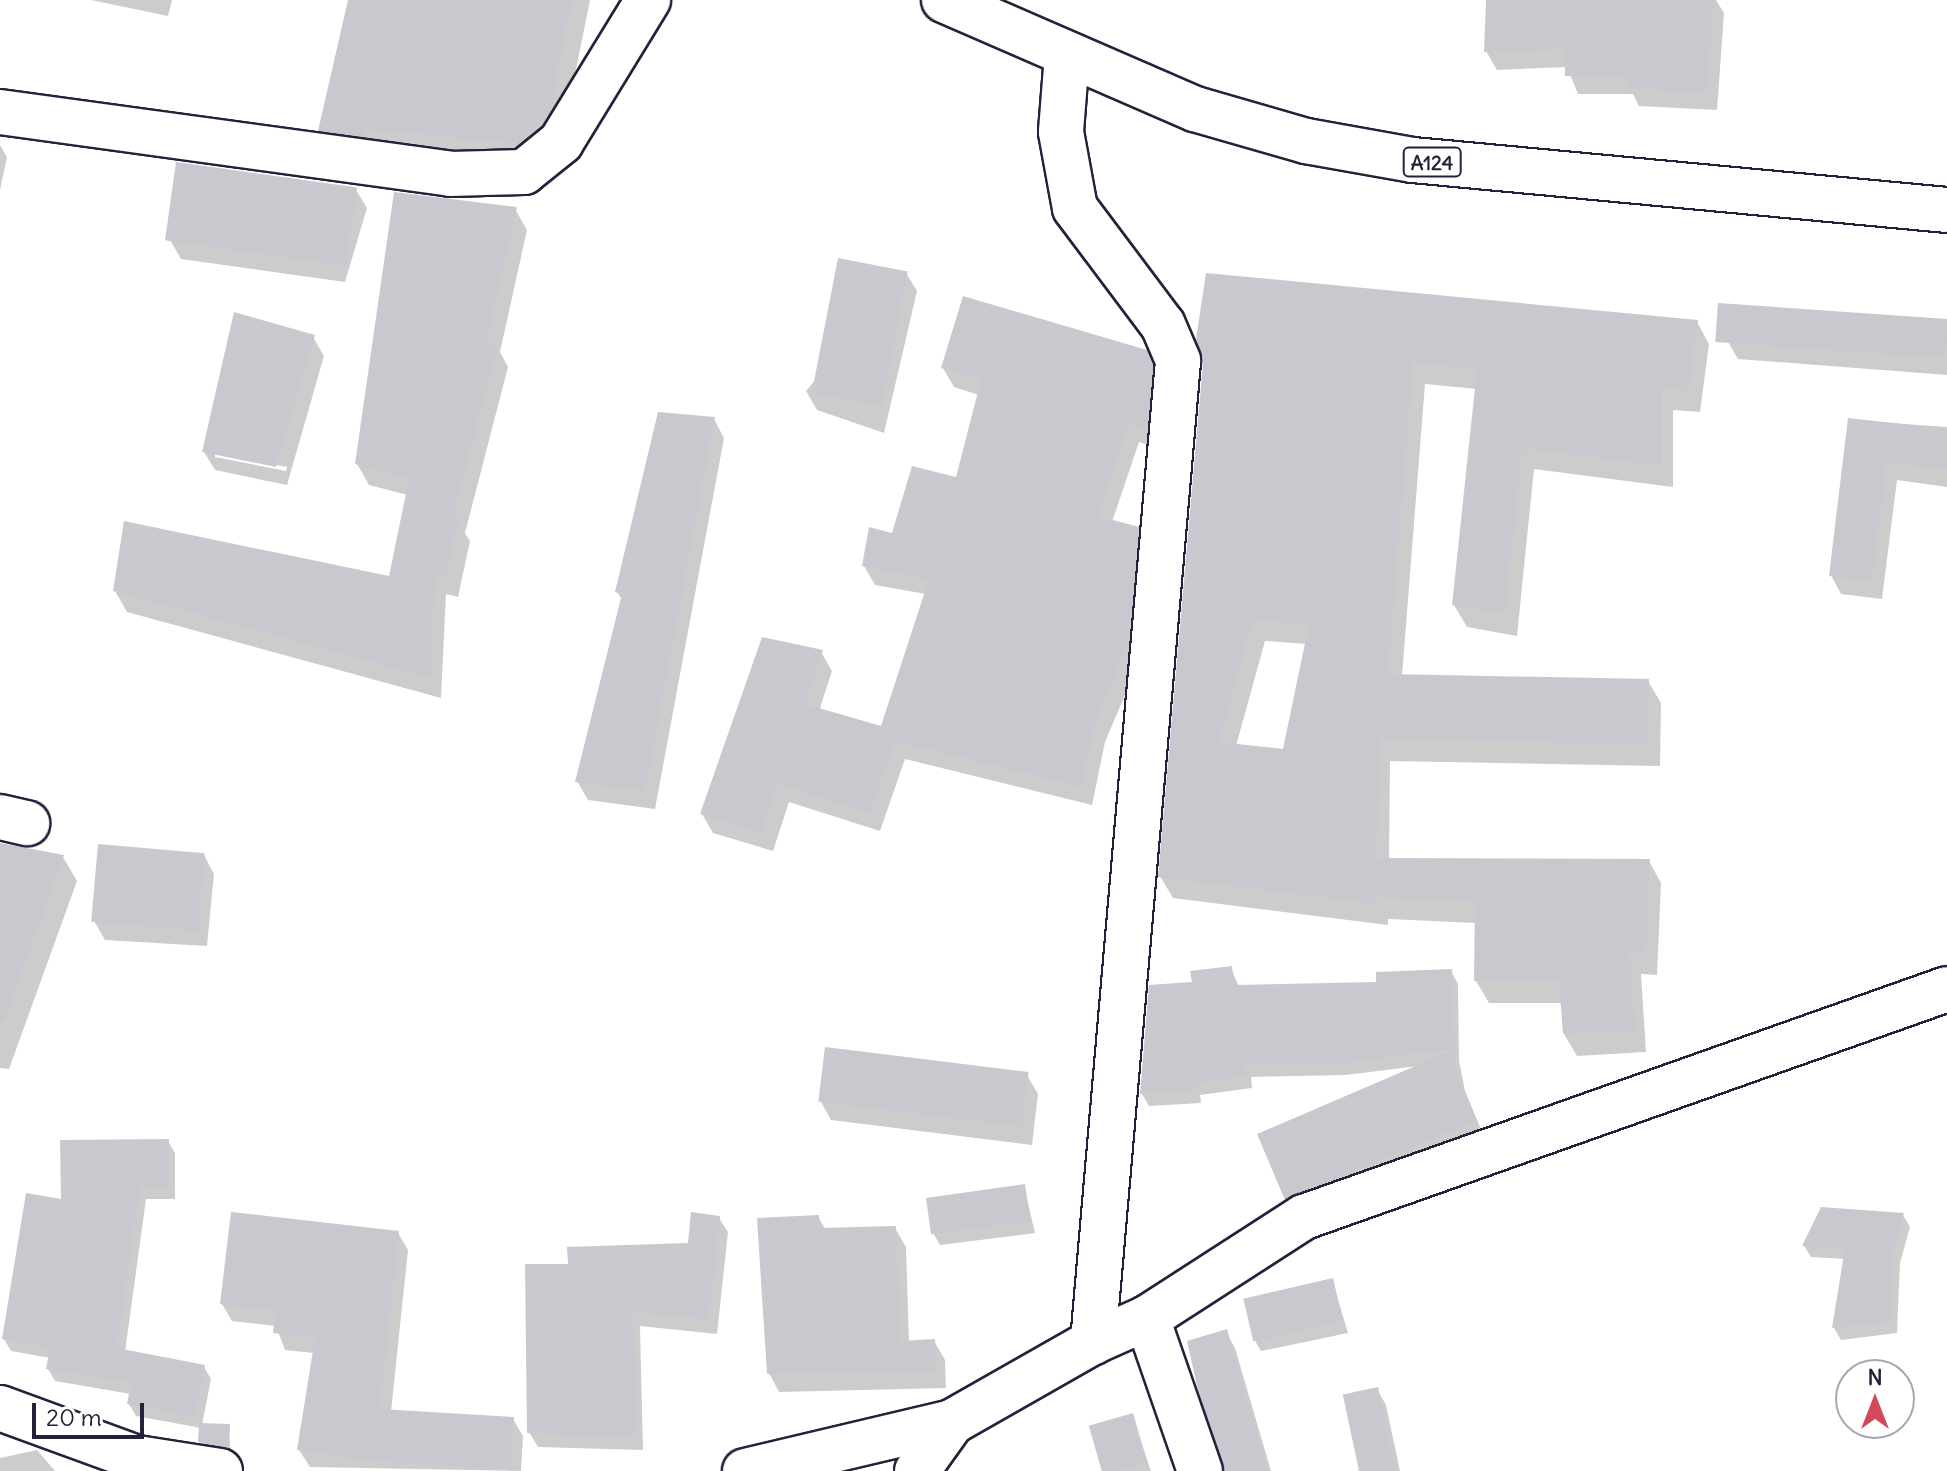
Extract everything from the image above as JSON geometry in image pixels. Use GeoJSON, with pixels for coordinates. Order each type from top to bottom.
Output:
{"type":"FeatureCollection","features":[{"type":"Feature","properties":{"kind":"main road"},"geometry":{"type":"LineString","coordinates":[[0,112],[450,174],[524,172],[561,142],[648,0]]}},
{"type":"Feature","properties":{"kind":"main road","name":"A124"},"geometry":{"type":"LineString","coordinates":[[944,0],[1195,109],[1321,144],[1413,160],[1947,210]]}},
{"type":"Feature","properties":{"kind":"main road"},"geometry":{"type":"LineString","coordinates":[[1067,55],[1061,132],[1075,208],[1125,282],[1163,325],[1178,361],[1093,1342]]}},
{"type":"Feature","properties":{"kind":"main road"},"geometry":{"type":"LineString","coordinates":[[745,1471],[952,1422],[1093,1342],[1147,1318],[1304,1217],[1947,989]]}},
{"type":"Feature","properties":{"kind":"main road"},"geometry":{"type":"LineString","coordinates":[[1147,1318],[1200,1471]]}},
{"type":"Feature","properties":{"kind":"main road"},"geometry":{"type":"LineString","coordinates":[[0,1408],[137,1458],[220,1471]]}},
{"type":"Feature","properties":{"kind":"main road"},"geometry":{"type":"LineString","coordinates":[[917,1471],[952,1422]]}},
{"type":"Feature","properties":{"kind":"building"},"geometry":{"type":"Polygon","coordinates":[[[348,0],[572,0],[549,114],[519,144],[366,129],[364,137],[318,131],[348,0]]]}},
{"type":"Feature","properties":{"kind":"building"},"geometry":{"type":"Polygon","coordinates":[[[1486,0],[1714,0],[1707,92],[1627,88],[1627,76],[1565,76],[1565,49],[1484,52],[1486,0]]]}},
{"type":"Feature","properties":{"kind":"building"},"geometry":{"type":"Polygon","coordinates":[[[176,162],[357,187],[346,266],[165,240],[176,162]]]}},
{"type":"Feature","properties":{"kind":"building"},"geometry":{"type":"Polygon","coordinates":[[[394,192],[517,207],[486,342],[498,344],[453,517],[459,518],[446,577],[435,575],[430,678],[113,591],[124,521],[389,576],[409,479],[355,464],[394,192]]]}},
{"type":"Feature","properties":{"kind":"building"},"geometry":{"type":"Polygon","coordinates":[[[838,258],[908,272],[882,406],[812,392],[838,258]]]}},
{"type":"Feature","properties":{"kind":"building"},"geometry":{"type":"Polygon","coordinates":[[[1206,273],[1698,320],[1688,391],[1662,388],[1662,466],[1522,448],[1505,615],[1452,605],[1477,369],[1413,363],[1388,674],[1649,679],[1648,744],[1379,739],[1377,858],[1650,859],[1646,953],[1630,952],[1635,1030],[1563,1034],[1559,981],[1474,981],[1475,902],[1377,897],[1376,904],[1158,877],[1203,363],[1196,339],[1206,273]],[[1253,620],[1219,742],[1283,749],[1309,624],[1253,620]]]}},
{"type":"Feature","properties":{"kind":"building"},"geometry":{"type":"Polygon","coordinates":[[[963,296],[1147,350],[1153,365],[1147,430],[1128,424],[1098,516],[1139,527],[1128,644],[1095,722],[1081,787],[895,741],[870,813],[778,784],[762,832],[700,814],[762,637],[823,650],[805,704],[881,726],[929,579],[862,566],[869,527],[892,533],[912,466],[956,477],[981,380],[941,368],[963,296]]]}},
{"type":"Feature","properties":{"kind":"building"},"geometry":{"type":"Polygon","coordinates":[[[1718,303],[1947,319],[1945,358],[1715,342],[1718,303]]]}},
{"type":"Feature","properties":{"kind":"building"},"geometry":{"type":"Polygon","coordinates":[[[234,312],[315,335],[276,467],[202,452],[234,312]]]}},
{"type":"Feature","properties":{"kind":"building"},"geometry":{"type":"Polygon","coordinates":[[[658,412],[715,417],[645,791],[575,782],[622,594],[615,592],[658,412]]]}},
{"type":"Feature","properties":{"kind":"building"},"geometry":{"type":"Polygon","coordinates":[[[1848,418],[1947,429],[1947,470],[1887,462],[1872,581],[1829,576],[1848,418]]]}},
{"type":"Feature","properties":{"kind":"building"},"geometry":{"type":"Polygon","coordinates":[[[0,843],[64,855],[4,1022],[0,1021],[0,843]]]}},
{"type":"Feature","properties":{"kind":"building"},"geometry":{"type":"Polygon","coordinates":[[[98,844],[205,853],[198,931],[91,922],[98,844]]]}},
{"type":"Feature","properties":{"kind":"building"},"geometry":{"type":"Polygon","coordinates":[[[1232,966],[1234,985],[1376,982],[1376,972],[1452,969],[1455,1048],[1339,1064],[1245,1065],[1247,1076],[1194,1083],[1195,1091],[1140,1094],[1149,985],[1192,982],[1190,971],[1232,966]]]}},
{"type":"Feature","properties":{"kind":"building"},"geometry":{"type":"Polygon","coordinates":[[[825,1047],[1028,1072],[1022,1127],[818,1102],[825,1047]]]}},
{"type":"Feature","properties":{"kind":"building"},"geometry":{"type":"Polygon","coordinates":[[[1455,1049],[1456,1070],[1476,1120],[1285,1200],[1257,1134],[1455,1049]]]}},
{"type":"Feature","properties":{"kind":"building"},"geometry":{"type":"Polygon","coordinates":[[[169,1139],[169,1187],[140,1187],[117,1348],[205,1365],[195,1417],[127,1404],[131,1383],[46,1369],[50,1348],[2,1339],[26,1193],[61,1199],[60,1140],[169,1139]]]}},
{"type":"Feature","properties":{"kind":"building"},"geometry":{"type":"Polygon","coordinates":[[[1025,1184],[1030,1221],[931,1235],[926,1198],[1025,1184]]]}},
{"type":"Feature","properties":{"kind":"building"},"geometry":{"type":"Polygon","coordinates":[[[1821,1207],[1904,1213],[1894,1249],[1891,1321],[1832,1328],[1845,1248],[1802,1246],[1821,1207]]]}},
{"type":"Feature","properties":{"kind":"building"},"geometry":{"type":"Polygon","coordinates":[[[231,1212],[399,1231],[380,1409],[514,1417],[512,1469],[370,1461],[297,1450],[315,1338],[273,1333],[276,1310],[220,1304],[231,1212]]]}},
{"type":"Feature","properties":{"kind":"building"},"geometry":{"type":"Polygon","coordinates":[[[691,1212],[720,1216],[709,1320],[633,1312],[636,1436],[527,1433],[525,1264],[568,1264],[567,1247],[688,1243],[691,1212]]]}},
{"type":"Feature","properties":{"kind":"building"},"geometry":{"type":"Polygon","coordinates":[[[819,1215],[820,1228],[896,1226],[900,1341],[935,1339],[937,1370],[767,1374],[757,1218],[819,1215]]]}},
{"type":"Feature","properties":{"kind":"building"},"geometry":{"type":"Polygon","coordinates":[[[1333,1278],[1343,1321],[1253,1342],[1243,1299],[1333,1278]]]}},
{"type":"Feature","properties":{"kind":"building"},"geometry":{"type":"Polygon","coordinates":[[[1227,1329],[1268,1471],[1224,1471],[1198,1390],[1187,1341],[1227,1329]]]}},
{"type":"Feature","properties":{"kind":"building"},"geometry":{"type":"Polygon","coordinates":[[[1378,1387],[1396,1471],[1359,1471],[1343,1394],[1378,1387]]]}},
{"type":"Feature","properties":{"kind":"building"},"geometry":{"type":"Polygon","coordinates":[[[1133,1413],[1147,1463],[1119,1471],[1102,1471],[1089,1426],[1133,1413]]]}},
{"type":"Feature","properties":{"kind":"building"},"geometry":{"type":"Polygon","coordinates":[[[199,1423],[230,1424],[229,1448],[198,1442],[199,1423]]]}}]}
